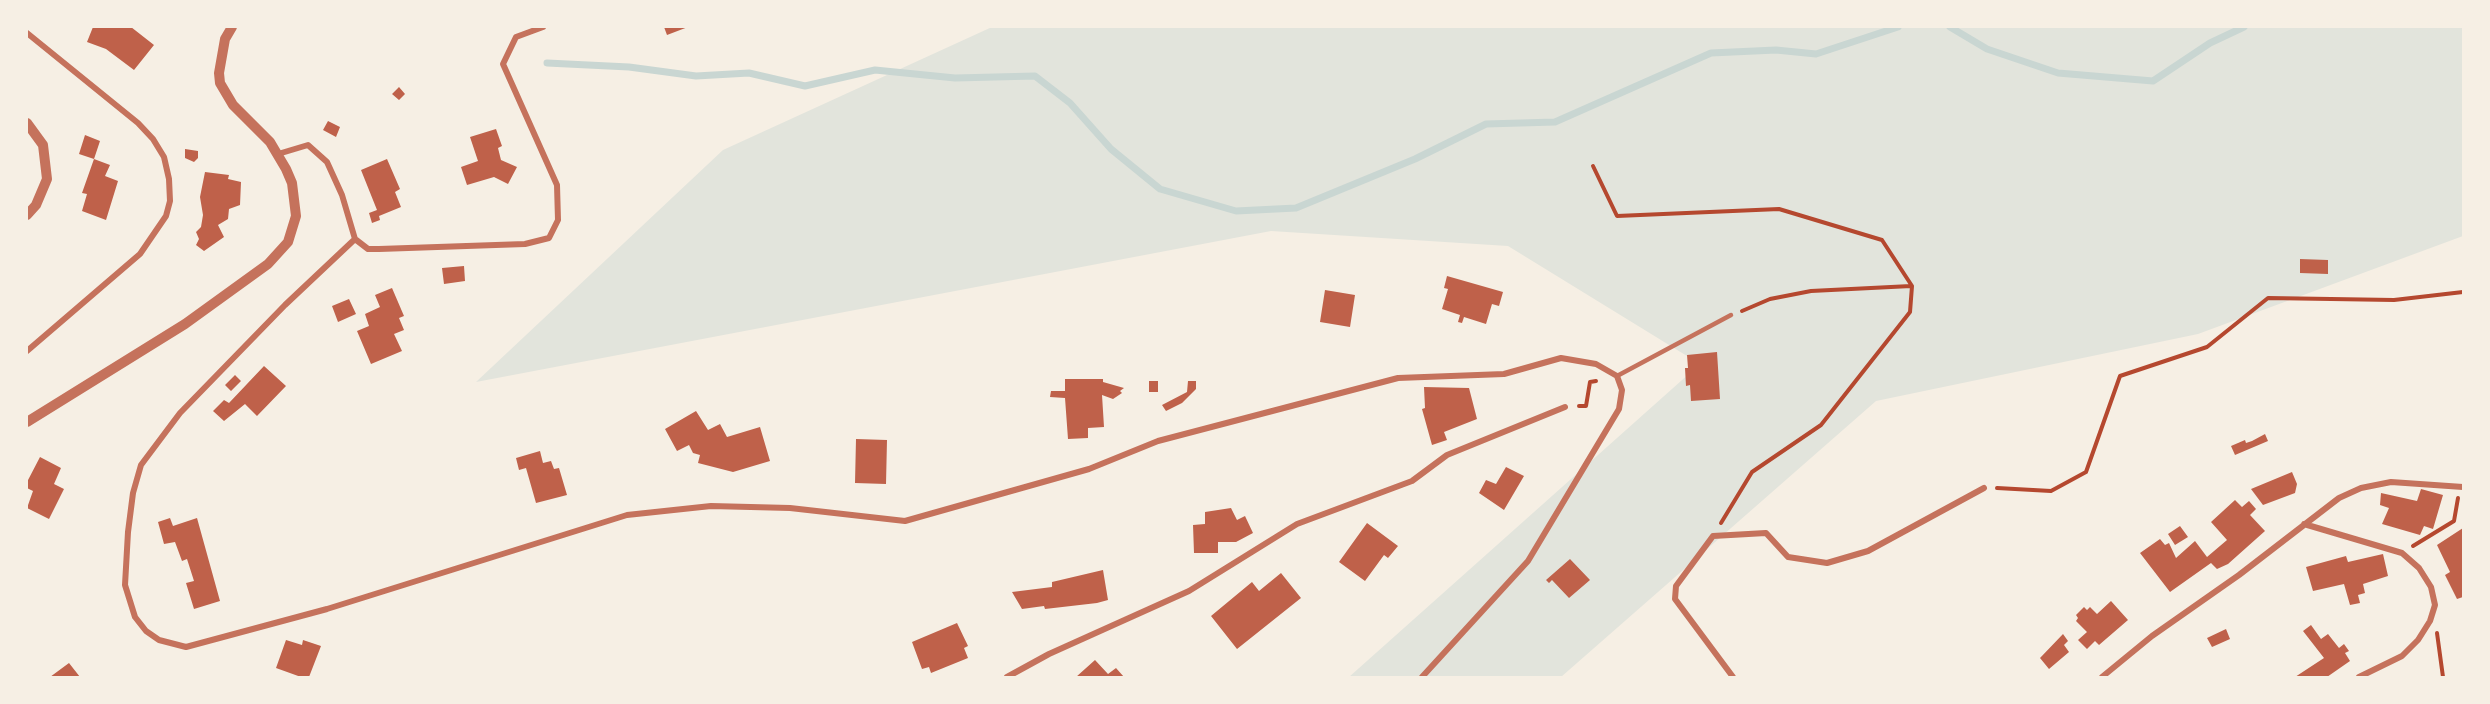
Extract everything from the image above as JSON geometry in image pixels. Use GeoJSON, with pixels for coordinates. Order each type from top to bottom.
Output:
{"type":"FeatureCollection","features":[{"type":"Feature","properties":{"kind":"street"},"geometry":{"type":"LineString","coordinates":[[27,422],[185,324],[278,255],[294,230],[296,216],[292,183],[278,154],[270,142],[233,105],[220,83],[219,73],[225,39],[232,27]]}},
{"type":"Feature","properties":{"kind":"street"},"geometry":{"type":"LineString","coordinates":[[278,154],[308,145],[327,162],[342,195],[355,239],[368,249],[525,244],[549,238],[558,220],[557,185],[503,64],[516,37],[543,27]]}},
{"type":"Feature","properties":{"kind":"street"},"geometry":{"type":"LineString","coordinates":[[27,33],[138,123],[153,139],[164,157],[169,179],[170,201],[166,216],[140,254],[27,351]]}},
{"type":"Feature","properties":{"kind":"street"},"geometry":{"type":"LineString","coordinates":[[27,123],[43,145],[47,178],[42,193],[27,215]]}},
{"type":"Feature","properties":{"kind":"street"},"geometry":{"type":"LineString","coordinates":[[355,239],[285,305],[180,412],[141,465],[129,522],[125,585],[135,617],[146,631],[159,640],[186,647],[327,609],[627,515],[711,506],[790,508],[905,521],[1089,469],[1158,441],[1398,378],[1504,374],[1561,358],[1596,364],[1617,376],[1622,390],[1618,409],[1528,561],[1422,677]]}},
{"type":"Feature","properties":{"kind":"street"},"geometry":{"type":"LineString","coordinates":[[1006,677],[1049,654],[1189,591],[1297,524],[1412,481],[1447,455],[1565,407]]}},
{"type":"Feature","properties":{"kind":"street"},"geometry":{"type":"LineString","coordinates":[[2102,677],[2152,636],[2239,575],[2339,498],[2361,488],[2391,482],[2462,486]]}},
{"type":"Feature","properties":{"kind":"street"},"geometry":{"type":"LineString","coordinates":[[1733,677],[1675,599],[1676,586],[1713,536],[1766,533],[1788,557],[1827,563],[1868,551],[1984,488]]}},
{"type":"Feature","properties":{"kind":"street"},"geometry":{"type":"LineString","coordinates":[[2304,524],[2402,553],[2419,568],[2431,587],[2435,605],[2430,621],[2418,640],[2402,656],[2359,677]]}},
{"type":"Feature","properties":{"kind":"lane"},"geometry":{"type":"LineString","coordinates":[[1617,376],[1731,315]]}},
{"type":"Feature","properties":{"kind":"path"},"geometry":{"type":"LineString","coordinates":[[1593,166],[1617,216],[1779,209],[1882,240],[1912,286],[1910,312],[1821,424],[1752,472],[1713,536]]}},
{"type":"Feature","properties":{"kind":"path"},"geometry":{"type":"LineString","coordinates":[[1731,315],[1770,299],[1811,291],[1912,286]]}},
{"type":"Feature","properties":{"kind":"path"},"geometry":{"type":"LineString","coordinates":[[1984,488],[2051,491],[2086,472],[2120,376],[2207,347],[2268,298],[2394,300],[2463,292]]}},
{"type":"Feature","properties":{"kind":"path"},"geometry":{"type":"LineString","coordinates":[[1565,407],[1586,406],[1590,382],[1617,376]]}},
{"type":"Feature","properties":{"kind":"path"},"geometry":{"type":"LineString","coordinates":[[2402,553],[2454,520],[2462,486]]}},
{"type":"Feature","properties":{"kind":"path"},"geometry":{"type":"LineString","coordinates":[[2430,621],[2440,637],[2443,677]]}},
{"type":"Feature","properties":{"kind":"shaded area"},"geometry":{"type":"Polygon","coordinates":[[[992,27],[2463,27],[2463,236],[2198,334],[1876,401],[1561,677],[1349,677],[1700,364],[1508,246],[1271,231],[476,382],[723,150],[992,27]]]}},
{"type":"Feature","properties":{"kind":"building"},"geometry":{"type":"Polygon","coordinates":[[[93,27],[131,27],[154,45],[134,70],[106,49],[87,42],[93,27]]]}},
{"type":"Feature","properties":{"kind":"building"},"geometry":{"type":"Polygon","coordinates":[[[664,27],[688,27],[667,35],[664,27]]]}},
{"type":"Feature","properties":{"kind":"building"},"geometry":{"type":"Polygon","coordinates":[[[399,87],[405,94],[399,100],[392,94],[399,87]]]}},
{"type":"Feature","properties":{"kind":"building"},"geometry":{"type":"Polygon","coordinates":[[[328,121],[340,127],[336,137],[323,130],[328,121]]]}},
{"type":"Feature","properties":{"kind":"building"},"geometry":{"type":"Polygon","coordinates":[[[496,129],[502,146],[498,148],[501,160],[517,167],[508,184],[494,177],[467,185],[461,167],[478,161],[470,137],[496,129]]]}},
{"type":"Feature","properties":{"kind":"building"},"geometry":{"type":"Polygon","coordinates":[[[85,135],[100,141],[94,159],[79,154],[85,135]]]}},
{"type":"Feature","properties":{"kind":"building"},"geometry":{"type":"Polygon","coordinates":[[[185,149],[198,151],[198,158],[194,162],[185,158],[185,149]]]}},
{"type":"Feature","properties":{"kind":"building"},"geometry":{"type":"Polygon","coordinates":[[[94,159],[110,165],[105,176],[118,181],[106,220],[82,211],[87,194],[82,193],[94,159]]]}},
{"type":"Feature","properties":{"kind":"building"},"geometry":{"type":"Polygon","coordinates":[[[387,159],[400,189],[395,192],[401,207],[379,216],[380,220],[372,223],[369,213],[377,210],[361,170],[387,159]]]}},
{"type":"Feature","properties":{"kind":"building"},"geometry":{"type":"Polygon","coordinates":[[[205,172],[229,175],[228,179],[241,182],[240,205],[229,209],[228,219],[218,225],[224,237],[204,251],[196,245],[199,239],[196,232],[201,227],[203,215],[200,197],[205,172]]]}},
{"type":"Feature","properties":{"kind":"building"},"geometry":{"type":"Polygon","coordinates":[[[2300,259],[2328,260],[2328,274],[2300,273],[2300,259]]]}},
{"type":"Feature","properties":{"kind":"building"},"geometry":{"type":"Polygon","coordinates":[[[464,266],[465,281],[444,284],[442,268],[464,266]]]}},
{"type":"Feature","properties":{"kind":"building"},"geometry":{"type":"Polygon","coordinates":[[[1447,276],[1503,292],[1499,306],[1492,304],[1486,324],[1464,317],[1462,323],[1458,322],[1460,315],[1442,309],[1448,289],[1444,288],[1447,276]]]}},
{"type":"Feature","properties":{"kind":"building"},"geometry":{"type":"Polygon","coordinates":[[[392,288],[404,316],[399,318],[404,330],[394,334],[402,351],[371,364],[357,331],[369,326],[365,314],[380,307],[375,295],[392,288]]]}},
{"type":"Feature","properties":{"kind":"building"},"geometry":{"type":"Polygon","coordinates":[[[1325,290],[1355,295],[1350,327],[1320,322],[1325,290]]]}},
{"type":"Feature","properties":{"kind":"building"},"geometry":{"type":"Polygon","coordinates":[[[349,299],[356,314],[338,322],[332,306],[349,299]]]}},
{"type":"Feature","properties":{"kind":"building"},"geometry":{"type":"Polygon","coordinates":[[[1717,352],[1720,399],[1691,401],[1690,385],[1686,386],[1687,355],[1717,352]]]}},
{"type":"Feature","properties":{"kind":"building"},"geometry":{"type":"Polygon","coordinates":[[[264,366],[286,386],[257,416],[245,404],[224,421],[213,411],[224,400],[229,403],[264,366]]]}},
{"type":"Feature","properties":{"kind":"building"},"geometry":{"type":"Polygon","coordinates":[[[235,375],[241,381],[231,391],[225,385],[235,375]]]}},
{"type":"Feature","properties":{"kind":"building"},"geometry":{"type":"Polygon","coordinates":[[[1065,379],[1103,379],[1103,382],[1124,388],[1120,391],[1122,393],[1113,399],[1102,395],[1104,427],[1088,428],[1088,438],[1068,439],[1065,398],[1050,397],[1051,391],[1065,391],[1065,379]]]}},
{"type":"Feature","properties":{"kind":"building"},"geometry":{"type":"Polygon","coordinates":[[[1149,381],[1158,381],[1158,392],[1149,392],[1149,381]]]}},
{"type":"Feature","properties":{"kind":"building"},"geometry":{"type":"Polygon","coordinates":[[[1188,381],[1196,381],[1196,389],[1182,403],[1166,411],[1162,405],[1187,392],[1188,381]]]}},
{"type":"Feature","properties":{"kind":"building"},"geometry":{"type":"Polygon","coordinates":[[[1424,387],[1469,388],[1477,419],[1444,432],[1447,440],[1432,445],[1422,409],[1425,408],[1424,387]]]}},
{"type":"Feature","properties":{"kind":"building"},"geometry":{"type":"Polygon","coordinates":[[[696,411],[708,430],[720,424],[727,437],[760,427],[770,461],[733,472],[698,463],[700,455],[693,453],[689,445],[677,451],[665,429],[696,411]]]}},
{"type":"Feature","properties":{"kind":"building"},"geometry":{"type":"Polygon","coordinates":[[[2265,434],[2268,441],[2235,455],[2231,446],[2245,440],[2246,443],[2252,441],[2265,434]]]}},
{"type":"Feature","properties":{"kind":"building"},"geometry":{"type":"Polygon","coordinates":[[[856,439],[887,440],[886,484],[855,483],[856,439]]]}},
{"type":"Feature","properties":{"kind":"building"},"geometry":{"type":"Polygon","coordinates":[[[540,451],[543,463],[551,461],[554,469],[559,468],[567,495],[536,503],[526,468],[519,470],[516,458],[540,451]]]}},
{"type":"Feature","properties":{"kind":"building"},"geometry":{"type":"Polygon","coordinates":[[[40,457],[61,468],[54,484],[64,489],[49,519],[27,508],[33,491],[27,488],[27,482],[40,457]]]}},
{"type":"Feature","properties":{"kind":"building"},"geometry":{"type":"Polygon","coordinates":[[[1506,467],[1524,476],[1504,510],[1479,493],[1486,480],[1496,484],[1506,467]]]}},
{"type":"Feature","properties":{"kind":"building"},"geometry":{"type":"Polygon","coordinates":[[[2292,472],[2297,484],[2295,493],[2263,505],[2251,489],[2292,472]]]}},
{"type":"Feature","properties":{"kind":"building"},"geometry":{"type":"Polygon","coordinates":[[[2421,489],[2443,495],[2433,529],[2424,526],[2420,535],[2382,524],[2389,508],[2380,505],[2381,493],[2417,501],[2421,489]]]}},
{"type":"Feature","properties":{"kind":"building"},"geometry":{"type":"Polygon","coordinates":[[[2235,500],[2242,507],[2249,501],[2256,509],[2250,515],[2265,531],[2228,564],[2217,569],[2211,563],[2170,592],[2140,553],[2160,539],[2165,545],[2169,543],[2176,558],[2195,541],[2207,557],[2227,540],[2211,522],[2235,500]]]}},
{"type":"Feature","properties":{"kind":"building"},"geometry":{"type":"Polygon","coordinates":[[[1231,508],[1237,520],[1245,516],[1253,533],[1236,542],[1218,542],[1218,553],[1194,553],[1193,525],[1205,524],[1205,512],[1231,508]]]}},
{"type":"Feature","properties":{"kind":"building"},"geometry":{"type":"Polygon","coordinates":[[[170,518],[173,526],[197,518],[220,601],[194,609],[186,583],[194,581],[187,559],[182,561],[175,542],[164,544],[158,522],[170,518]]]}},
{"type":"Feature","properties":{"kind":"building"},"geometry":{"type":"Polygon","coordinates":[[[1367,523],[1398,546],[1388,558],[1384,555],[1365,581],[1339,562],[1367,523]]]}},
{"type":"Feature","properties":{"kind":"building"},"geometry":{"type":"Polygon","coordinates":[[[2180,526],[2188,537],[2175,545],[2168,534],[2180,526]]]}},
{"type":"Feature","properties":{"kind":"building"},"geometry":{"type":"Polygon","coordinates":[[[2463,528],[2463,597],[2457,599],[2445,575],[2450,572],[2437,545],[2463,528]]]}},
{"type":"Feature","properties":{"kind":"building"},"geometry":{"type":"Polygon","coordinates":[[[2383,554],[2388,576],[2363,584],[2365,593],[2358,595],[2360,603],[2350,605],[2344,584],[2313,591],[2306,567],[2346,556],[2348,562],[2383,554]]]}},
{"type":"Feature","properties":{"kind":"building"},"geometry":{"type":"Polygon","coordinates":[[[1570,559],[1590,580],[1569,598],[1552,580],[1549,583],[1546,580],[1570,559]]]}},
{"type":"Feature","properties":{"kind":"building"},"geometry":{"type":"Polygon","coordinates":[[[1103,570],[1108,600],[1097,603],[1045,609],[1044,606],[1022,609],[1012,592],[1052,587],[1052,582],[1103,570]]]}},
{"type":"Feature","properties":{"kind":"building"},"geometry":{"type":"Polygon","coordinates":[[[1281,573],[1301,598],[1237,649],[1211,616],[1252,582],[1259,591],[1281,573]]]}},
{"type":"Feature","properties":{"kind":"building"},"geometry":{"type":"Polygon","coordinates":[[[2111,601],[2128,620],[2099,645],[2095,641],[2087,649],[2078,640],[2087,632],[2076,621],[2078,618],[2076,615],[2084,607],[2087,610],[2090,607],[2097,614],[2111,601]]]}},
{"type":"Feature","properties":{"kind":"building"},"geometry":{"type":"Polygon","coordinates":[[[957,623],[968,646],[964,648],[968,658],[931,673],[929,667],[922,669],[912,642],[957,623]]]}},
{"type":"Feature","properties":{"kind":"building"},"geometry":{"type":"Polygon","coordinates":[[[2311,625],[2321,639],[2328,634],[2339,648],[2344,644],[2349,651],[2345,653],[2350,661],[2327,677],[2295,677],[2324,658],[2303,631],[2311,625]]]}},
{"type":"Feature","properties":{"kind":"building"},"geometry":{"type":"Polygon","coordinates":[[[2226,629],[2230,639],[2212,647],[2207,638],[2226,629]]]}},
{"type":"Feature","properties":{"kind":"building"},"geometry":{"type":"Polygon","coordinates":[[[2063,634],[2068,641],[2064,645],[2069,652],[2049,669],[2040,658],[2063,634]]]}},
{"type":"Feature","properties":{"kind":"building"},"geometry":{"type":"Polygon","coordinates":[[[286,640],[302,645],[303,640],[321,646],[309,677],[301,677],[276,668],[286,640]]]}},
{"type":"Feature","properties":{"kind":"building"},"geometry":{"type":"Polygon","coordinates":[[[1095,660],[1108,674],[1116,668],[1124,677],[1076,677],[1095,660]]]}},
{"type":"Feature","properties":{"kind":"building"},"geometry":{"type":"Polygon","coordinates":[[[69,663],[80,677],[50,677],[69,663]]]}},
{"type":"Feature","properties":{"kind":"waterway"},"geometry":{"type":"LineString","coordinates":[[547,63],[629,67],[696,76],[749,73],[805,86],[875,70],[955,78],[1035,76],[1070,103],[1111,149],[1160,189],[1236,211],[1296,208],[1415,159],[1486,124],[1555,122],[1711,53],[1776,50],[1816,54],[1898,27]]}},
{"type":"Feature","properties":{"kind":"waterway"},"geometry":{"type":"LineString","coordinates":[[1950,27],[1987,49],[2058,73],[2153,81],[2210,43],[2244,27]]}}]}
